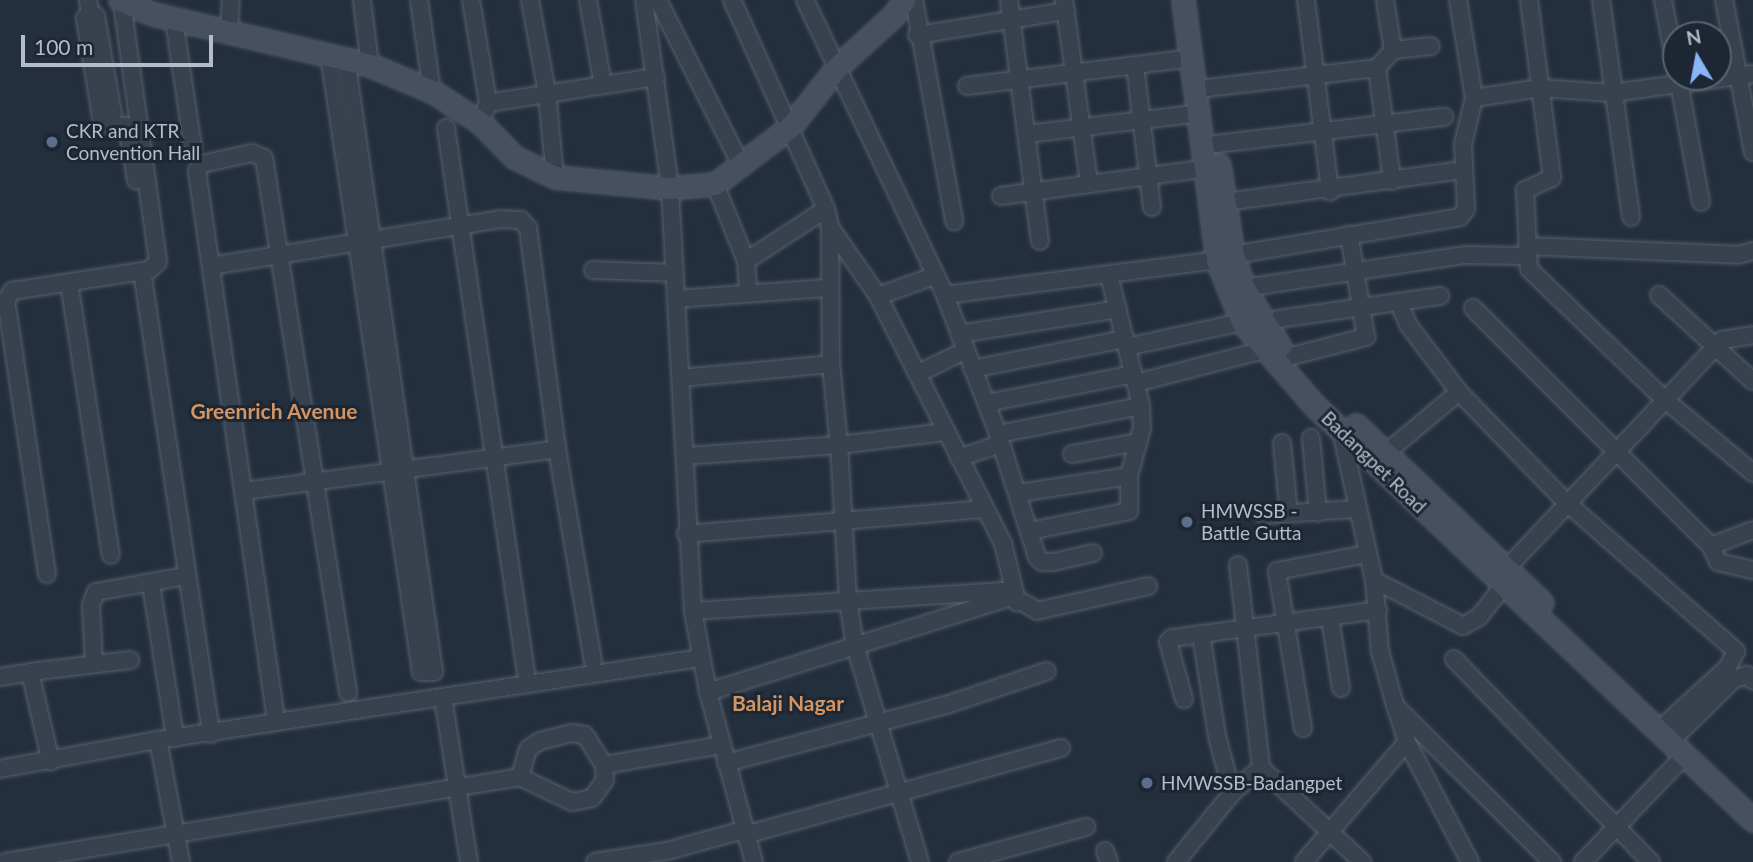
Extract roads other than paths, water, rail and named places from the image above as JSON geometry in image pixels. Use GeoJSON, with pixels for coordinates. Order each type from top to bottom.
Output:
{"type":"FeatureCollection","features":[{"type":"Feature","properties":{"kind":"main road"},"geometry":{"type":"LineString","coordinates":[[121,0],[174,20],[370,65],[484,113],[514,157],[555,177],[670,188],[715,184],[790,127],[838,66],[894,15],[904,0]]}},
{"type":"Feature","properties":{"kind":"main road","name":"Badangpet Road"},"geometry":{"type":"LineString","coordinates":[[1183,0],[1207,168],[1225,258],[1242,322],[1264,350],[1341,430],[1673,728],[1753,804]]}},
{"type":"Feature","properties":{"kind":"main road","name":"Badangpet Road"},"geometry":{"type":"LineString","coordinates":[[1195,0],[1226,202],[1225,258],[1265,330],[1288,357],[1386,453],[1683,757],[1753,820]]}},
{"type":"Feature","properties":{"kind":"street"},"geometry":{"type":"LineString","coordinates":[[47,574],[6,301],[12,291],[142,271],[158,262],[121,0]]}},
{"type":"Feature","properties":{"kind":"street"},"geometry":{"type":"LineString","coordinates":[[229,33],[231,0]]}},
{"type":"Feature","properties":{"kind":"street"},"geometry":{"type":"LineString","coordinates":[[362,0],[370,65]]}},
{"type":"Feature","properties":{"kind":"street"},"geometry":{"type":"LineString","coordinates":[[419,0],[432,91]]}},
{"type":"Feature","properties":{"kind":"street"},"geometry":{"type":"LineString","coordinates":[[471,0],[484,113],[547,93],[656,77]]}},
{"type":"Feature","properties":{"kind":"street"},"geometry":{"type":"LineString","coordinates":[[530,0],[547,93],[555,177]]}},
{"type":"Feature","properties":{"kind":"street"},"geometry":{"type":"LineString","coordinates":[[589,0],[603,85]]}},
{"type":"Feature","properties":{"kind":"street"},"geometry":{"type":"LineString","coordinates":[[644,0],[670,188],[687,456],[686,534],[693,611],[708,692],[754,862]]}},
{"type":"Feature","properties":{"kind":"street"},"geometry":{"type":"LineString","coordinates":[[658,0],[740,163]]}},
{"type":"Feature","properties":{"kind":"street"},"geometry":{"type":"LineString","coordinates":[[732,0],[826,209],[831,227],[878,296],[1003,543],[1014,600]]}},
{"type":"Feature","properties":{"kind":"street"},"geometry":{"type":"LineString","coordinates":[[805,0],[945,295],[964,351],[987,403],[1042,562],[1093,553]]}},
{"type":"Feature","properties":{"kind":"street"},"geometry":{"type":"LineString","coordinates":[[914,0],[917,34],[954,221]]}},
{"type":"Feature","properties":{"kind":"street"},"geometry":{"type":"LineString","coordinates":[[1009,0],[1040,240]]}},
{"type":"Feature","properties":{"kind":"street"},"geometry":{"type":"LineString","coordinates":[[1306,0],[1330,191]]}},
{"type":"Feature","properties":{"kind":"street"},"geometry":{"type":"LineString","coordinates":[[1385,0],[1393,50]]}},
{"type":"Feature","properties":{"kind":"street"},"geometry":{"type":"LineString","coordinates":[[945,295],[1225,258],[1349,234],[1460,217],[1466,209],[1463,144],[1474,98],[1458,0]]}},
{"type":"Feature","properties":{"kind":"street"},"geometry":{"type":"LineString","coordinates":[[1529,0],[1552,178],[1525,190],[1529,269],[1664,399],[1753,473]]}},
{"type":"Feature","properties":{"kind":"street"},"geometry":{"type":"LineString","coordinates":[[1601,0],[1631,217]]}},
{"type":"Feature","properties":{"kind":"street"},"geometry":{"type":"LineString","coordinates":[[1663,0],[1667,21]]}},
{"type":"Feature","properties":{"kind":"street"},"geometry":{"type":"LineString","coordinates":[[1724,0],[1745,75],[1753,152]]}},
{"type":"Feature","properties":{"kind":"street"},"geometry":{"type":"LineString","coordinates":[[89,6],[85,18],[102,117],[109,127],[125,126],[128,131],[143,228]]}},
{"type":"Feature","properties":{"kind":"street"},"geometry":{"type":"LineString","coordinates":[[917,34],[1012,20],[1065,6],[1076,70],[1089,183]]}},
{"type":"Feature","properties":{"kind":"street"},"geometry":{"type":"LineString","coordinates":[[174,20],[193,147]]}},
{"type":"Feature","properties":{"kind":"street"},"geometry":{"type":"LineString","coordinates":[[1207,88],[1377,68],[1393,50],[1431,46]]}},
{"type":"Feature","properties":{"kind":"street"},"geometry":{"type":"LineString","coordinates":[[338,56],[364,243],[390,472],[422,673],[435,670],[407,471],[364,243]]}},
{"type":"Feature","properties":{"kind":"street"},"geometry":{"type":"LineString","coordinates":[[967,86],[1076,70],[1192,58]]}},
{"type":"Feature","properties":{"kind":"street"},"geometry":{"type":"LineString","coordinates":[[1135,65],[1152,207]]}},
{"type":"Feature","properties":{"kind":"street"},"geometry":{"type":"LineString","coordinates":[[1377,68],[1392,181]]}},
{"type":"Feature","properties":{"kind":"street"},"geometry":{"type":"LineString","coordinates":[[1474,98],[1540,88],[1612,93],[1662,85]]}},
{"type":"Feature","properties":{"kind":"street"},"geometry":{"type":"LineString","coordinates":[[1681,91],[1701,202]]}},
{"type":"Feature","properties":{"kind":"street"},"geometry":{"type":"LineString","coordinates":[[1027,134],[1200,113]]}},
{"type":"Feature","properties":{"kind":"street"},"geometry":{"type":"LineString","coordinates":[[1216,144],[1444,117]]}},
{"type":"Feature","properties":{"kind":"street"},"geometry":{"type":"LineString","coordinates":[[446,128],[526,673]]}},
{"type":"Feature","properties":{"kind":"street"},"geometry":{"type":"LineString","coordinates":[[275,713],[198,167],[252,153],[264,158],[282,257],[348,692]]}},
{"type":"Feature","properties":{"kind":"street"},"geometry":{"type":"LineString","coordinates":[[1001,196],[1207,168]]}},
{"type":"Feature","properties":{"kind":"street"},"geometry":{"type":"LineString","coordinates":[[1226,202],[1330,191],[1454,171]]}},
{"type":"Feature","properties":{"kind":"street"},"geometry":{"type":"LineString","coordinates":[[715,184],[746,261],[748,293]]}},
{"type":"Feature","properties":{"kind":"street"},"geometry":{"type":"LineString","coordinates":[[746,261],[826,209]]}},
{"type":"Feature","properties":{"kind":"street"},"geometry":{"type":"LineString","coordinates":[[211,266],[282,257],[513,217],[528,228],[557,449],[593,661]]}},
{"type":"Feature","properties":{"kind":"street"},"geometry":{"type":"LineString","coordinates":[[831,227],[827,288],[831,364],[847,523],[848,600],[855,646],[874,721],[920,862]]}},
{"type":"Feature","properties":{"kind":"street"},"geometry":{"type":"LineString","coordinates":[[1288,357],[1366,337],[1349,234]]}},
{"type":"Feature","properties":{"kind":"street"},"geometry":{"type":"LineString","coordinates":[[1244,288],[1354,269],[1527,251],[1738,255],[1753,251]]}},
{"type":"Feature","properties":{"kind":"street"},"geometry":{"type":"LineString","coordinates":[[593,270],[674,273]]}},
{"type":"Feature","properties":{"kind":"street"},"geometry":{"type":"LineString","coordinates":[[142,271],[185,576],[211,734]]}},
{"type":"Feature","properties":{"kind":"street"},"geometry":{"type":"LineString","coordinates":[[1030,531],[1129,511],[1129,476],[1138,442],[1141,406],[1109,275]]}},
{"type":"Feature","properties":{"kind":"street"},"geometry":{"type":"LineString","coordinates":[[878,296],[934,276]]}},
{"type":"Feature","properties":{"kind":"street"},"geometry":{"type":"LineString","coordinates":[[69,282],[111,555]]}},
{"type":"Feature","properties":{"kind":"street"},"geometry":{"type":"LineString","coordinates":[[676,299],[827,288]]}},
{"type":"Feature","properties":{"kind":"street"},"geometry":{"type":"LineString","coordinates":[[1659,295],[1753,381]]}},
{"type":"Feature","properties":{"kind":"street"},"geometry":{"type":"LineString","coordinates":[[1278,319],[1440,296]]}},
{"type":"Feature","properties":{"kind":"street"},"geometry":{"type":"LineString","coordinates":[[1399,303],[1409,326],[1459,391],[1567,503],[1736,651],[1753,652]]}},
{"type":"Feature","properties":{"kind":"street"},"geometry":{"type":"LineString","coordinates":[[1474,308],[1616,453],[1697,527],[1712,546],[1718,562],[1753,570]]}},
{"type":"Feature","properties":{"kind":"street"},"geometry":{"type":"LineString","coordinates":[[959,334],[1118,309]]}},
{"type":"Feature","properties":{"kind":"street"},"geometry":{"type":"LineString","coordinates":[[972,369],[1242,322]]}},
{"type":"Feature","properties":{"kind":"street"},"geometry":{"type":"LineString","coordinates":[[1374,580],[1463,626],[1479,617],[1505,577],[1567,503],[1664,399],[1716,346],[1731,335],[1753,335]]}},
{"type":"Feature","properties":{"kind":"street"},"geometry":{"type":"LineString","coordinates":[[987,403],[1134,378],[1264,350]]}},
{"type":"Feature","properties":{"kind":"street"},"geometry":{"type":"LineString","coordinates":[[917,374],[964,351]]}},
{"type":"Feature","properties":{"kind":"street"},"geometry":{"type":"LineString","coordinates":[[681,378],[831,364]]}},
{"type":"Feature","properties":{"kind":"street"},"geometry":{"type":"LineString","coordinates":[[1386,453],[1459,391]]}},
{"type":"Feature","properties":{"kind":"street"},"geometry":{"type":"LineString","coordinates":[[959,458],[999,439],[1141,406]]}},
{"type":"Feature","properties":{"kind":"street"},"geometry":{"type":"LineString","coordinates":[[1341,430],[1356,509],[1374,580],[1380,651],[1395,705],[1407,742],[1471,862]]}},
{"type":"Feature","properties":{"kind":"street"},"geometry":{"type":"LineString","coordinates":[[687,456],[839,444],[945,432]]}},
{"type":"Feature","properties":{"kind":"street"},"geometry":{"type":"LineString","coordinates":[[1311,438],[1318,513]]}},
{"type":"Feature","properties":{"kind":"street"},"geometry":{"type":"LineString","coordinates":[[1072,454],[1138,442]]}},
{"type":"Feature","properties":{"kind":"street"},"geometry":{"type":"LineString","coordinates":[[1282,443],[1289,514]]}},
{"type":"Feature","properties":{"kind":"street"},"geometry":{"type":"LineString","coordinates":[[244,491],[317,484],[557,449]]}},
{"type":"Feature","properties":{"kind":"street"},"geometry":{"type":"LineString","coordinates":[[1019,493],[1129,476]]}},
{"type":"Feature","properties":{"kind":"street"},"geometry":{"type":"LineString","coordinates":[[686,534],[847,523],[985,509]]}},
{"type":"Feature","properties":{"kind":"street"},"geometry":{"type":"LineString","coordinates":[[1264,515],[1356,509]]}},
{"type":"Feature","properties":{"kind":"street"},"geometry":{"type":"LineString","coordinates":[[1712,546],[1753,530]]}},
{"type":"Feature","properties":{"kind":"street"},"geometry":{"type":"LineString","coordinates":[[1303,728],[1277,571],[1367,554]]}},
{"type":"Feature","properties":{"kind":"street"},"geometry":{"type":"LineString","coordinates":[[1238,565],[1243,629],[1261,768],[1362,862]]}},
{"type":"Feature","properties":{"kind":"street"},"geometry":{"type":"LineString","coordinates":[[94,663],[91,605],[96,592],[185,576]]}},
{"type":"Feature","properties":{"kind":"street"},"geometry":{"type":"LineString","coordinates":[[151,584],[176,738]]}},
{"type":"Feature","properties":{"kind":"street"},"geometry":{"type":"LineString","coordinates":[[693,611],[1003,591],[1014,600],[1037,611],[1148,586]]}},
{"type":"Feature","properties":{"kind":"street"},"geometry":{"type":"LineString","coordinates":[[708,692],[1014,600]]}},
{"type":"Feature","properties":{"kind":"street"},"geometry":{"type":"LineString","coordinates":[[1184,699],[1168,642],[1201,634],[1378,610]]}},
{"type":"Feature","properties":{"kind":"street"},"geometry":{"type":"LineString","coordinates":[[1330,618],[1341,688]]}},
{"type":"Feature","properties":{"kind":"street"},"geometry":{"type":"LineString","coordinates":[[1201,634],[1217,736],[1232,793]]}},
{"type":"Feature","properties":{"kind":"street"},"geometry":{"type":"LineString","coordinates":[[1673,728],[1728,667],[1736,651]]}},
{"type":"Feature","properties":{"kind":"street"},"geometry":{"type":"LineString","coordinates":[[0,769],[51,762],[158,740],[700,659]]}},
{"type":"Feature","properties":{"kind":"street"},"geometry":{"type":"LineString","coordinates":[[1454,659],[1651,862]]}},
{"type":"Feature","properties":{"kind":"street"},"geometry":{"type":"LineString","coordinates":[[0,677],[130,660]]}},
{"type":"Feature","properties":{"kind":"street"},"geometry":{"type":"LineString","coordinates":[[726,763],[874,721],[949,704],[1047,671]]}},
{"type":"Feature","properties":{"kind":"street"},"geometry":{"type":"LineString","coordinates":[[30,672],[51,762]]}},
{"type":"Feature","properties":{"kind":"street"},"geometry":{"type":"LineString","coordinates":[[1673,728],[1734,679],[1747,675],[1753,681]]}},
{"type":"Feature","properties":{"kind":"street"},"geometry":{"type":"LineString","coordinates":[[443,698],[469,862]]}},
{"type":"Feature","properties":{"kind":"street"},"geometry":{"type":"LineString","coordinates":[[1395,705],[1552,862]]}},
{"type":"Feature","properties":{"kind":"street"},"geometry":{"type":"LineString","coordinates":[[6,862],[520,777],[572,802],[592,798],[605,780],[604,765],[585,735],[572,733],[540,741],[528,749],[520,777]]}},
{"type":"Feature","properties":{"kind":"street"},"geometry":{"type":"LineString","coordinates":[[158,740],[181,862]]}},
{"type":"Feature","properties":{"kind":"street"},"geometry":{"type":"LineString","coordinates":[[1304,862],[1407,742]]}},
{"type":"Feature","properties":{"kind":"street"},"geometry":{"type":"LineString","coordinates":[[604,765],[722,745]]}},
{"type":"Feature","properties":{"kind":"street"},"geometry":{"type":"LineString","coordinates":[[595,862],[667,851],[898,795],[1061,748]]}},
{"type":"Feature","properties":{"kind":"street"},"geometry":{"type":"LineString","coordinates":[[1583,862],[1683,757]]}},
{"type":"Feature","properties":{"kind":"street"},"geometry":{"type":"LineString","coordinates":[[1176,862],[1232,793],[1261,768]]}},
{"type":"Feature","properties":{"kind":"street"},"geometry":{"type":"LineString","coordinates":[[958,862],[1086,827]]}},
{"type":"Feature","properties":{"kind":"place","name":"CKR and KTR Convention Hall"},"geometry":{"type":"Point","coordinates":[52,142]}},
{"type":"Feature","properties":{"kind":"place","name":"HMWSSB - Battle Gutta"},"geometry":{"type":"Point","coordinates":[1187,522]}},
{"type":"Feature","properties":{"kind":"place","name":"HMWSSB-Badangpet"},"geometry":{"type":"Point","coordinates":[1147,783]}},
{"type":"Feature","properties":{"kind":"district","name":"Greenrich Avenue"},"geometry":{"type":"Point","coordinates":[274,411]}},
{"type":"Feature","properties":{"kind":"district","name":"Balaji Nagar"},"geometry":{"type":"Point","coordinates":[788,703]}}]}
